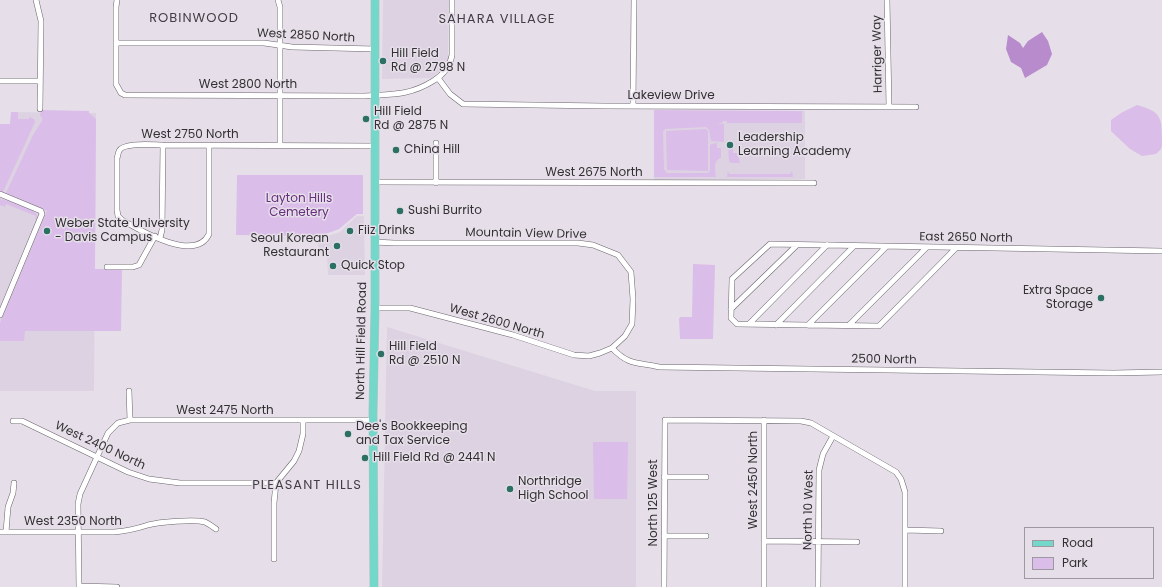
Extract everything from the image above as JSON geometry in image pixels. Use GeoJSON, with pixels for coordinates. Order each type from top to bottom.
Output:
{"type":"FeatureCollection","features":[{"type":"Feature","properties":{"kind":"main road","name":"North Hill Field Road"},"geometry":{"type":"LineString","coordinates":[[374,587],[373,420],[375,308],[375,0]]}},
{"type":"Feature","properties":{"kind":"street"},"geometry":{"type":"LineString","coordinates":[[36,0],[41,21],[40,109]]}},
{"type":"Feature","properties":{"kind":"street"},"geometry":{"type":"LineString","coordinates":[[117,0],[117,43]]}},
{"type":"Feature","properties":{"kind":"street"},"geometry":{"type":"LineString","coordinates":[[278,0],[280,8],[280,146]]}},
{"type":"Feature","properties":{"kind":"street","name":"West 2800 North"},"geometry":{"type":"LineString","coordinates":[[117,43],[116,84],[121,93],[130,95],[397,94],[421,89],[438,78],[450,63],[452,55],[452,0]]}},
{"type":"Feature","properties":{"kind":"street"},"geometry":{"type":"LineString","coordinates":[[633,106],[634,0]]}},
{"type":"Feature","properties":{"kind":"street","name":"Harriger Way"},"geometry":{"type":"LineString","coordinates":[[887,0],[889,107]]}},
{"type":"Feature","properties":{"kind":"street","name":"West 2850 North"},"geometry":{"type":"LineString","coordinates":[[117,43],[264,43],[292,47],[375,49]]}},
{"type":"Feature","properties":{"kind":"street","name":"Lakeview Drive"},"geometry":{"type":"LineString","coordinates":[[438,78],[450,94],[463,104],[916,107]]}},
{"type":"Feature","properties":{"kind":"street"},"geometry":{"type":"LineString","coordinates":[[0,81],[40,81]]}},
{"type":"Feature","properties":{"kind":"street"},"geometry":{"type":"LineString","coordinates":[[436,143],[436,183]]}},
{"type":"Feature","properties":{"kind":"street","name":"West 2750 North"},"geometry":{"type":"LineString","coordinates":[[157,237],[127,223],[118,216],[117,158],[119,151],[123,147],[128,145],[375,146]]}},
{"type":"Feature","properties":{"kind":"street"},"geometry":{"type":"LineString","coordinates":[[107,267],[133,267],[139,265],[162,230],[163,145]]}},
{"type":"Feature","properties":{"kind":"street"},"geometry":{"type":"LineString","coordinates":[[157,237],[167,243],[178,246],[198,246],[206,241],[209,234],[208,145]]}},
{"type":"Feature","properties":{"kind":"street","name":"West 2675 North"},"geometry":{"type":"LineString","coordinates":[[375,182],[814,183]]}},
{"type":"Feature","properties":{"kind":"street"},"geometry":{"type":"LineString","coordinates":[[0,194],[41,211],[42,214],[0,315]]}},
{"type":"Feature","properties":{"kind":"street","name":"Mountain View Drive"},"geometry":{"type":"LineString","coordinates":[[374,242],[578,243],[593,245],[608,250],[620,257],[631,272],[633,286],[632,324],[625,336],[612,348]]}},
{"type":"Feature","properties":{"kind":"street","name":"East 2650 North"},"geometry":{"type":"LineString","coordinates":[[732,309],[732,279],[770,244],[926,248],[1162,251]]}},
{"type":"Feature","properties":{"kind":"street"},"geometry":{"type":"LineString","coordinates":[[797,245],[732,309],[731,318],[737,324],[879,326],[956,248]]}},
{"type":"Feature","properties":{"kind":"street"},"geometry":{"type":"LineString","coordinates":[[750,324],[826,245]]}},
{"type":"Feature","properties":{"kind":"street"},"geometry":{"type":"LineString","coordinates":[[776,325],[854,246]]}},
{"type":"Feature","properties":{"kind":"street"},"geometry":{"type":"LineString","coordinates":[[808,325],[886,246]]}},
{"type":"Feature","properties":{"kind":"street"},"geometry":{"type":"LineString","coordinates":[[849,325],[926,248]]}},
{"type":"Feature","properties":{"kind":"street","name":"West 2600 North"},"geometry":{"type":"LineString","coordinates":[[375,308],[410,308],[513,335],[574,355],[589,356],[612,348]]}},
{"type":"Feature","properties":{"kind":"street","name":"2500 North"},"geometry":{"type":"LineString","coordinates":[[612,348],[617,354],[629,362],[659,367],[1114,373],[1162,372]]}},
{"type":"Feature","properties":{"kind":"street"},"geometry":{"type":"LineString","coordinates":[[129,391],[130,420]]}},
{"type":"Feature","properties":{"kind":"street","name":"West 2475 North"},"geometry":{"type":"LineString","coordinates":[[79,587],[78,532],[80,494],[96,456],[108,433],[112,427],[118,423],[130,420],[373,420]]}},
{"type":"Feature","properties":{"kind":"street","name":"West 2450 North"},"geometry":{"type":"LineString","coordinates":[[665,420],[764,420],[801,421],[811,423],[896,472],[901,479],[905,492],[905,587]]}},
{"type":"Feature","properties":{"kind":"street","name":"North 125 West"},"geometry":{"type":"LineString","coordinates":[[664,587],[665,420]]}},
{"type":"Feature","properties":{"kind":"street","name":"West 2450 North"},"geometry":{"type":"LineString","coordinates":[[764,420],[764,587]]}},
{"type":"Feature","properties":{"kind":"street","name":"West 2400 North"},"geometry":{"type":"LineString","coordinates":[[13,421],[22,421],[128,472],[149,479],[166,482],[276,483]]}},
{"type":"Feature","properties":{"kind":"street"},"geometry":{"type":"LineString","coordinates":[[274,559],[274,503],[276,483],[294,461],[299,451],[303,434],[302,421]]}},
{"type":"Feature","properties":{"kind":"street","name":"North 10 West"},"geometry":{"type":"LineString","coordinates":[[818,587],[819,470],[820,462],[834,436]]}},
{"type":"Feature","properties":{"kind":"street"},"geometry":{"type":"LineString","coordinates":[[664,477],[706,477]]}},
{"type":"Feature","properties":{"kind":"street"},"geometry":{"type":"LineString","coordinates":[[6,532],[8,507],[13,493],[14,483]]}},
{"type":"Feature","properties":{"kind":"street","name":"West 2350 North"},"geometry":{"type":"LineString","coordinates":[[0,532],[128,531],[155,524],[194,521],[204,522],[216,529]]}},
{"type":"Feature","properties":{"kind":"street"},"geometry":{"type":"LineString","coordinates":[[905,530],[941,530]]}},
{"type":"Feature","properties":{"kind":"street"},"geometry":{"type":"LineString","coordinates":[[664,536],[706,536]]}},
{"type":"Feature","properties":{"kind":"street"},"geometry":{"type":"LineString","coordinates":[[764,541],[857,542]]}},
{"type":"Feature","properties":{"kind":"street"},"geometry":{"type":"LineString","coordinates":[[79,587],[117,587]]}},
{"type":"Feature","properties":{"kind":"shaded area"},"geometry":{"type":"Polygon","coordinates":[[[383,0],[449,0],[448,59],[441,70],[431,78],[382,79],[383,0]]]}},
{"type":"Feature","properties":{"kind":"shaded area"},"geometry":{"type":"Polygon","coordinates":[[[1042,32],[1048,41],[1052,54],[1047,65],[1025,78],[1021,68],[1011,62],[1006,49],[1008,35],[1020,43],[1023,48],[1028,41],[1042,32]]]}},
{"type":"Feature","properties":{"kind":"shaded area","name":"Leadership Learning Academy"},"geometry":{"type":"Polygon","coordinates":[[[654,111],[805,111],[805,179],[654,180],[654,111]]]}},
{"type":"Feature","properties":{"kind":"shaded area","name":"Weber State University - Davis Campus"},"geometry":{"type":"Polygon","coordinates":[[[11,112],[96,113],[94,391],[0,391],[0,131],[11,131],[11,112]]]}},
{"type":"Feature","properties":{"kind":"shaded area"},"geometry":{"type":"Polygon","coordinates":[[[357,216],[364,216],[365,275],[328,275],[327,254],[319,254],[318,238],[340,232],[357,216]]]}},
{"type":"Feature","properties":{"kind":"shaded area","name":"Northridge High School"},"geometry":{"type":"Polygon","coordinates":[[[387,327],[595,391],[636,391],[636,587],[382,587],[387,327]]]}},
{"type":"Feature","properties":{"kind":"green space"},"geometry":{"type":"Polygon","coordinates":[[[1137,105],[1156,113],[1161,122],[1162,145],[1161,149],[1156,154],[1142,156],[1130,149],[1111,131],[1111,120],[1137,105]]]}},
{"type":"Feature","properties":{"kind":"green space","name":"Weber State University - Davis Campus"},"geometry":{"type":"Polygon","coordinates":[[[41,110],[89,111],[89,113],[96,119],[95,269],[122,269],[121,331],[25,331],[24,341],[0,341],[0,323],[47,211],[6,193],[33,135],[42,121],[42,117],[40,116],[41,110]]]}},
{"type":"Feature","properties":{"kind":"green space"},"geometry":{"type":"Polygon","coordinates":[[[654,110],[802,111],[802,123],[727,123],[727,121],[723,121],[722,123],[717,124],[724,124],[724,142],[711,141],[709,130],[706,127],[665,129],[663,132],[664,169],[667,173],[708,173],[710,170],[710,145],[712,144],[717,143],[717,148],[721,148],[721,158],[718,159],[716,163],[716,177],[654,177],[654,110]]]}},
{"type":"Feature","properties":{"kind":"green space"},"geometry":{"type":"Polygon","coordinates":[[[11,112],[18,112],[18,119],[29,119],[29,117],[34,119],[35,122],[3,192],[0,191],[0,124],[10,124],[11,112]]]}},
{"type":"Feature","properties":{"kind":"green space"},"geometry":{"type":"Polygon","coordinates":[[[706,129],[708,131],[708,171],[667,170],[666,131],[706,129]]]}},
{"type":"Feature","properties":{"kind":"green space"},"geometry":{"type":"Polygon","coordinates":[[[728,145],[733,145],[733,153],[737,153],[740,163],[731,163],[729,161],[728,145]]]}},
{"type":"Feature","properties":{"kind":"green space"},"geometry":{"type":"Polygon","coordinates":[[[728,171],[729,174],[790,174],[792,171],[793,177],[727,177],[728,171]]]}},
{"type":"Feature","properties":{"kind":"green space","name":"Layton Hills Cemetery"},"geometry":{"type":"Polygon","coordinates":[[[237,175],[363,175],[363,214],[357,214],[339,229],[320,236],[236,235],[237,175]]]}},
{"type":"Feature","properties":{"kind":"green space"},"geometry":{"type":"Polygon","coordinates":[[[0,199],[20,204],[30,209],[37,215],[37,220],[35,219],[36,216],[6,204],[5,207],[0,205],[0,199]]]}},
{"type":"Feature","properties":{"kind":"green space"},"geometry":{"type":"Polygon","coordinates":[[[693,264],[715,265],[713,339],[680,339],[680,317],[692,317],[693,264]]]}},
{"type":"Feature","properties":{"kind":"green space"},"geometry":{"type":"Polygon","coordinates":[[[593,442],[628,442],[627,499],[594,499],[593,442]]]}},
{"type":"Feature","properties":{"kind":"place","name":"Hill Field Rd @ 2798 N"},"geometry":{"type":"Point","coordinates":[383,61]}},
{"type":"Feature","properties":{"kind":"place","name":"Hill Field Rd @ 2875 N"},"geometry":{"type":"Point","coordinates":[366,119]}},
{"type":"Feature","properties":{"kind":"place","name":"Leadership Learning Academy"},"geometry":{"type":"Point","coordinates":[730,145]}},
{"type":"Feature","properties":{"kind":"place","name":"China Hill"},"geometry":{"type":"Point","coordinates":[396,150]}},
{"type":"Feature","properties":{"kind":"place","name":"Sushi Burrito"},"geometry":{"type":"Point","coordinates":[400,211]}},
{"type":"Feature","properties":{"kind":"place","name":"Weber State University - Davis Campus"},"geometry":{"type":"Point","coordinates":[47,231]}},
{"type":"Feature","properties":{"kind":"place","name":"Fiiz Drinks"},"geometry":{"type":"Point","coordinates":[350,231]}},
{"type":"Feature","properties":{"kind":"place","name":"Seoul Korean Restaurant"},"geometry":{"type":"Point","coordinates":[337,246]}},
{"type":"Feature","properties":{"kind":"place","name":"Quick Stop"},"geometry":{"type":"Point","coordinates":[333,266]}},
{"type":"Feature","properties":{"kind":"place","name":"Extra Space Storage"},"geometry":{"type":"Point","coordinates":[1101,298]}},
{"type":"Feature","properties":{"kind":"place","name":"Hill Field Rd @ 2510 N"},"geometry":{"type":"Point","coordinates":[381,354]}},
{"type":"Feature","properties":{"kind":"place","name":"Dee's Bookkeeping and Tax Service"},"geometry":{"type":"Point","coordinates":[348,434]}},
{"type":"Feature","properties":{"kind":"place","name":"Hill Field Rd @ 2441 N"},"geometry":{"type":"Point","coordinates":[365,458]}},
{"type":"Feature","properties":{"kind":"place","name":"Northridge High School"},"geometry":{"type":"Point","coordinates":[510,489]}},
{"type":"Feature","properties":{"kind":"district","name":"ROBINWOOD"},"geometry":{"type":"Point","coordinates":[194,19]}},
{"type":"Feature","properties":{"kind":"district","name":"SAHARA VILLAGE"},"geometry":{"type":"Point","coordinates":[497,20]}},
{"type":"Feature","properties":{"kind":"district","name":"PLEASANT HILLS"},"geometry":{"type":"Point","coordinates":[307,486]}}]}
